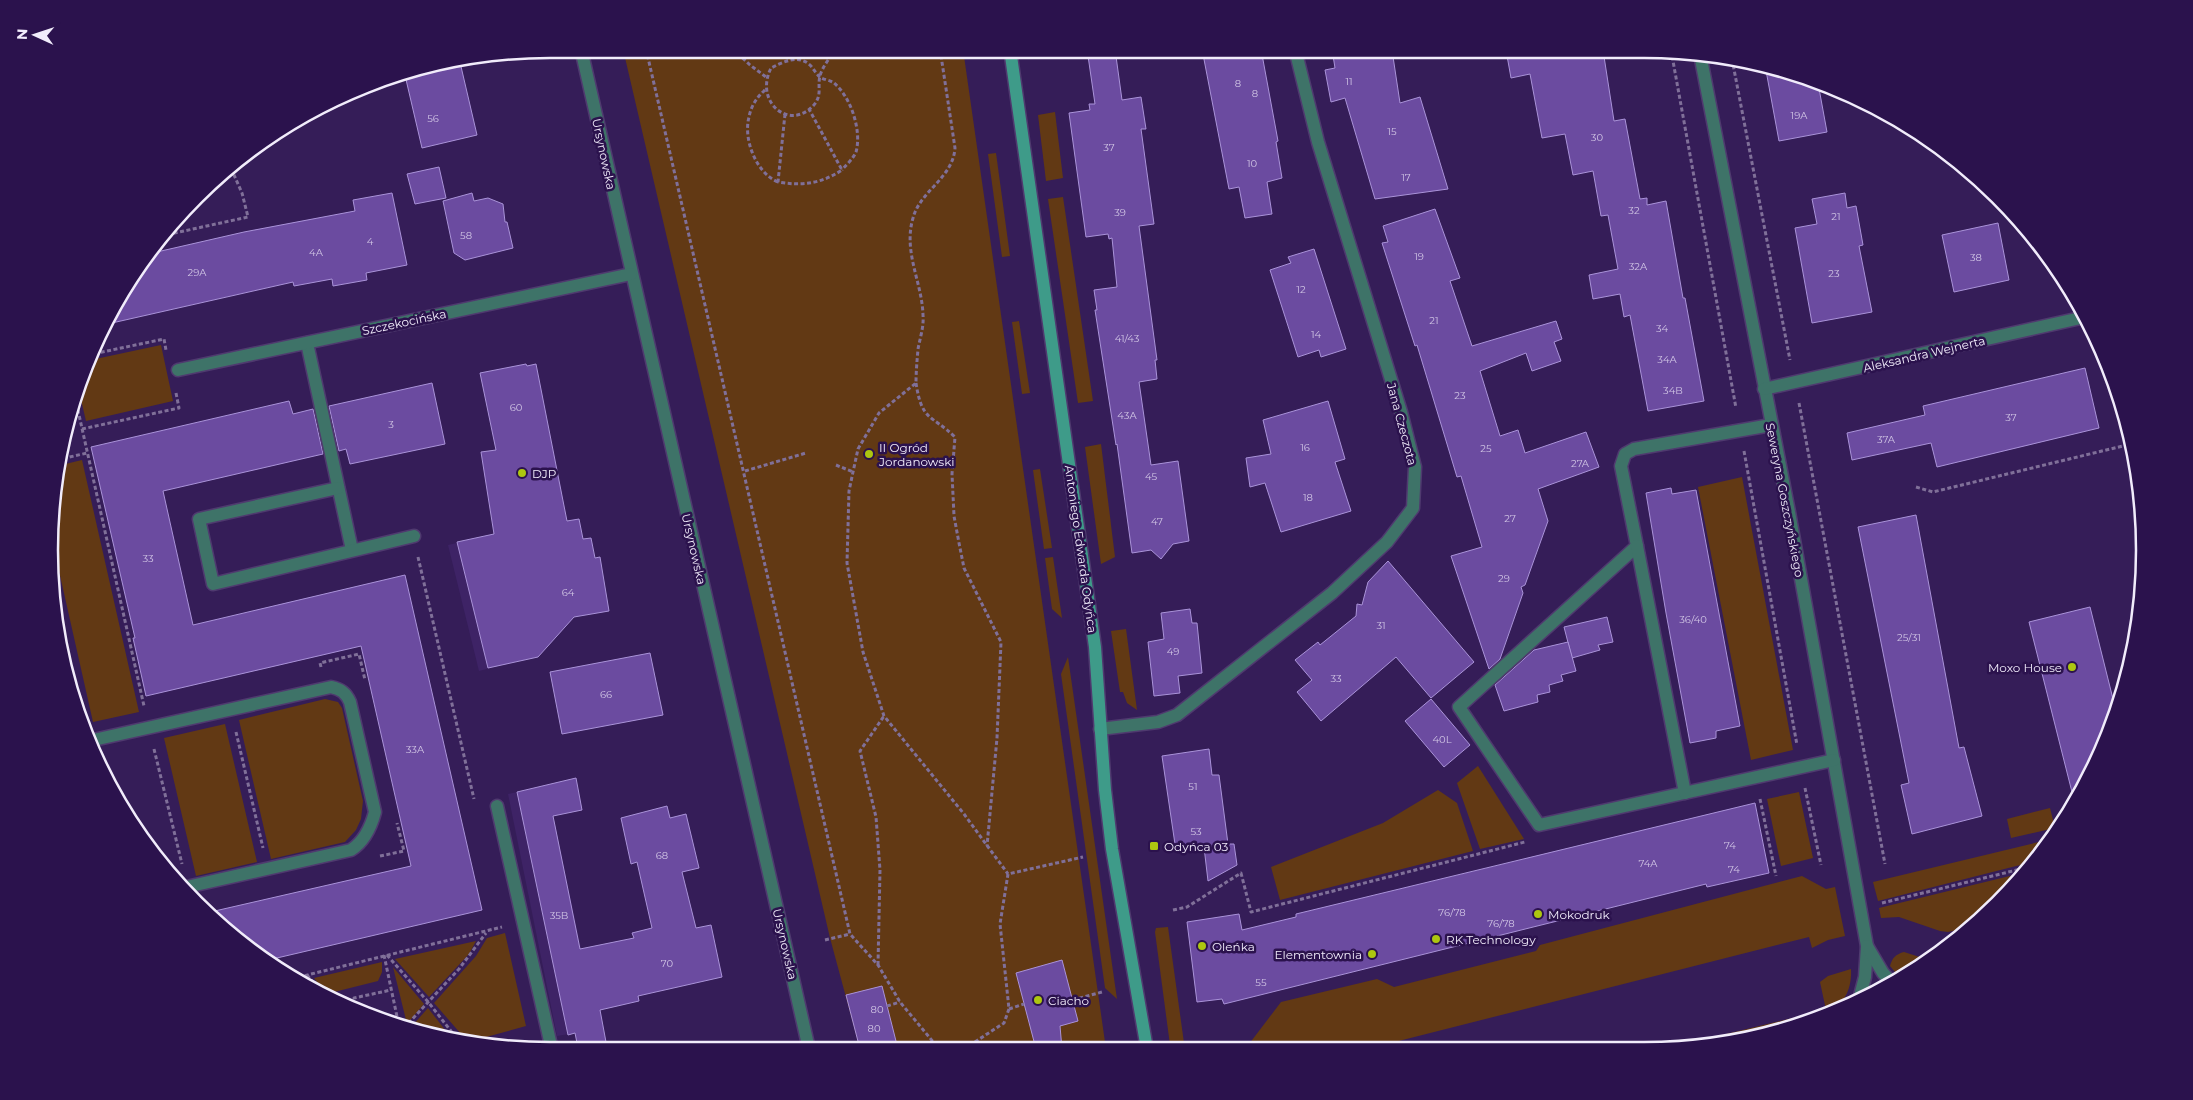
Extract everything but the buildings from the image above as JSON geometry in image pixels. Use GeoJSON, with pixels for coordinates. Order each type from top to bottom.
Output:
{"type":"FeatureCollection","features":[{"type":"Feature","properties":{"kind":"street","name":"Ursynowska"},"geometry":{"type":"LineString","coordinates":[[583,58],[807,1042]]}},
{"type":"Feature","properties":{"kind":"street","name":"Antoniego Edwarda Odyńca"},"geometry":{"type":"LineString","coordinates":[[1011,58],[1095,647],[1100,729],[1112,849],[1146,1042]]}},
{"type":"Feature","properties":{"kind":"street","name":"Jana Czeczota"},"geometry":{"type":"LineString","coordinates":[[1100,729],[1158,722],[1177,715],[1332,593],[1387,542],[1413,508],[1415,467],[1401,412],[1318,142],[1298,58]]}},
{"type":"Feature","properties":{"kind":"street","name":"Seweryna Goszczyńskiego"},"geometry":{"type":"LineString","coordinates":[[1701,61],[1789,512],[1861,909],[1867,946],[1865,977],[1861,992]]}},
{"type":"Feature","properties":{"kind":"street","name":"Szczekocińska"},"geometry":{"type":"LineString","coordinates":[[178,370],[631,274]]}},
{"type":"Feature","properties":{"kind":"street","name":"Aleksandra Wejnerta"},"geometry":{"type":"LineString","coordinates":[[1764,389],[1795,384],[2078,319]]}},
{"type":"Feature","properties":{"kind":"street"},"geometry":{"type":"LineString","coordinates":[[307,343],[352,550]]}},
{"type":"Feature","properties":{"kind":"street"},"geometry":{"type":"LineString","coordinates":[[1685,793],[1621,466],[1625,454],[1634,449],[1771,426]]}},
{"type":"Feature","properties":{"kind":"street"},"geometry":{"type":"LineString","coordinates":[[338,488],[199,519],[212,584],[414,536]]}},
{"type":"Feature","properties":{"kind":"street"},"geometry":{"type":"LineString","coordinates":[[1636,546],[1459,707],[1539,825],[1834,760]]}},
{"type":"Feature","properties":{"kind":"street"},"geometry":{"type":"LineString","coordinates":[[96,739],[332,687],[338,688],[346,694],[352,711],[375,812],[370,829],[363,839],[351,850],[191,887]]}},
{"type":"Feature","properties":{"kind":"street"},"geometry":{"type":"LineString","coordinates":[[497,806],[550,1042]]}},
{"type":"Feature","properties":{"kind":"street","name":"Seweryna Goszczyńskiego"},"geometry":{"type":"LineString","coordinates":[[1867,946],[1888,978]]}},
{"type":"Feature","properties":{"kind":"path"},"geometry":{"type":"LineString","coordinates":[[648,58],[745,471],[850,934],[878,965],[900,1002],[933,1042]]}},
{"type":"Feature","properties":{"kind":"path"},"geometry":{"type":"LineString","coordinates":[[742,58],[766,77]]}},
{"type":"Feature","properties":{"kind":"path"},"geometry":{"type":"LineString","coordinates":[[765,90],[757,98],[749,117],[749,136],[759,166],[764,174],[778,182],[795,184],[818,182],[842,170],[856,152],[856,126],[851,108],[834,83],[820,77],[810,64],[802,60],[794,59],[781,62],[771,68],[766,77],[765,90],[769,102],[777,110],[785,114],[796,114],[809,109],[815,104],[820,92],[820,77],[830,58]]}},
{"type":"Feature","properties":{"kind":"path"},"geometry":{"type":"LineString","coordinates":[[941,58],[955,148],[954,158],[949,168],[913,216],[909,233],[910,248],[924,314],[916,383],[922,408],[928,416],[955,437],[952,474],[954,516],[964,568],[1001,642],[997,738],[987,846]]}},
{"type":"Feature","properties":{"kind":"path"},"geometry":{"type":"LineString","coordinates":[[1673,59],[1801,768],[1821,865]]}},
{"type":"Feature","properties":{"kind":"path"},"geometry":{"type":"LineString","coordinates":[[1733,66],[1885,864]]}},
{"type":"Feature","properties":{"kind":"path"},"geometry":{"type":"LineString","coordinates":[[809,109],[842,170]]}},
{"type":"Feature","properties":{"kind":"path"},"geometry":{"type":"LineString","coordinates":[[778,182],[785,114]]}},
{"type":"Feature","properties":{"kind":"path"},"geometry":{"type":"LineString","coordinates":[[173,233],[248,217],[242,193],[233,173]]}},
{"type":"Feature","properties":{"kind":"path"},"geometry":{"type":"LineString","coordinates":[[99,353],[164,339]]}},
{"type":"Feature","properties":{"kind":"path"},"geometry":{"type":"LineString","coordinates":[[916,383],[879,413],[858,449],[849,491],[847,563],[863,652],[884,716],[964,814],[1008,874],[1000,924],[1009,1009],[1004,1023],[975,1042]]}},
{"type":"Feature","properties":{"kind":"path"},"geometry":{"type":"LineString","coordinates":[[82,429],[179,408]]}},
{"type":"Feature","properties":{"kind":"path"},"geometry":{"type":"LineString","coordinates":[[77,412],[183,878]]}},
{"type":"Feature","properties":{"kind":"path"},"geometry":{"type":"LineString","coordinates":[[1916,487],[1933,492],[2124,445]]}},
{"type":"Feature","properties":{"kind":"path"},"geometry":{"type":"LineString","coordinates":[[66,458],[87,453]]}},
{"type":"Feature","properties":{"kind":"path"},"geometry":{"type":"LineString","coordinates":[[745,471],[806,453]]}},
{"type":"Feature","properties":{"kind":"path"},"geometry":{"type":"LineString","coordinates":[[836,465],[853,472]]}},
{"type":"Feature","properties":{"kind":"path"},"geometry":{"type":"LineString","coordinates":[[414,536],[474,801]]}},
{"type":"Feature","properties":{"kind":"path"},"geometry":{"type":"LineString","coordinates":[[322,672],[320,662],[359,654],[365,682]]}},
{"type":"Feature","properties":{"kind":"path"},"geometry":{"type":"LineString","coordinates":[[231,709],[268,870]]}},
{"type":"Feature","properties":{"kind":"path"},"geometry":{"type":"LineString","coordinates":[[878,965],[881,913],[876,817],[860,751],[884,716]]}},
{"type":"Feature","properties":{"kind":"path"},"geometry":{"type":"LineString","coordinates":[[1796,790],[1805,788]]}},
{"type":"Feature","properties":{"kind":"path"},"geometry":{"type":"LineString","coordinates":[[1751,799],[1769,795]]}},
{"type":"Feature","properties":{"kind":"path"},"geometry":{"type":"LineString","coordinates":[[1760,797],[1776,876]]}},
{"type":"Feature","properties":{"kind":"path"},"geometry":{"type":"LineString","coordinates":[[375,858],[404,851],[395,814]]}},
{"type":"Feature","properties":{"kind":"path"},"geometry":{"type":"LineString","coordinates":[[1173,910],[1187,907],[1241,873],[1252,912],[1530,841]]}},
{"type":"Feature","properties":{"kind":"path"},"geometry":{"type":"LineString","coordinates":[[1008,874],[1083,857]]}},
{"type":"Feature","properties":{"kind":"path"},"geometry":{"type":"LineString","coordinates":[[1861,909],[2017,870]]}},
{"type":"Feature","properties":{"kind":"path"},"geometry":{"type":"LineString","coordinates":[[500,917],[502,927]]}},
{"type":"Feature","properties":{"kind":"path"},"geometry":{"type":"LineString","coordinates":[[303,976],[486,932],[523,921]]}},
{"type":"Feature","properties":{"kind":"path"},"geometry":{"type":"LineString","coordinates":[[410,1022],[474,952],[486,932]]}},
{"type":"Feature","properties":{"kind":"path"},"geometry":{"type":"LineString","coordinates":[[825,940],[850,934]]}},
{"type":"Feature","properties":{"kind":"path"},"geometry":{"type":"LineString","coordinates":[[385,955],[397,1018]]}},
{"type":"Feature","properties":{"kind":"path"},"geometry":{"type":"LineString","coordinates":[[385,955],[429,1003],[452,1033]]}},
{"type":"Feature","properties":{"kind":"path"},"geometry":{"type":"LineString","coordinates":[[307,975],[312,981]]}},
{"type":"Feature","properties":{"kind":"path"},"geometry":{"type":"LineString","coordinates":[[355,1002],[354,998],[391,990]]}},
{"type":"Feature","properties":{"kind":"path"},"geometry":{"type":"LineString","coordinates":[[1072,1000],[1102,992]]}},
{"type":"Feature","properties":{"kind":"path"},"geometry":{"type":"LineString","coordinates":[[887,1006],[900,1002]]}},
{"type":"Feature","properties":{"kind":"path"},"geometry":{"type":"LineString","coordinates":[[1009,1009],[1024,1004]]}},
{"type":"Feature","properties":{"kind":"shaded area","name":"II Ogród Jordanowski"},"geometry":{"type":"Polygon","coordinates":[[[625,58],[964,58],[1105,1042],[858,1042],[830,938],[625,58]]]}},
{"type":"Feature","properties":{"kind":"shaded area"},"geometry":{"type":"Polygon","coordinates":[[[1055,112],[1063,178],[1046,181],[1038,115],[1055,112]]]}},
{"type":"Feature","properties":{"kind":"shaded area"},"geometry":{"type":"Polygon","coordinates":[[[996,153],[1010,256],[1002,257],[988,154],[996,153]]]}},
{"type":"Feature","properties":{"kind":"shaded area"},"geometry":{"type":"Polygon","coordinates":[[[1063,197],[1093,401],[1078,403],[1048,199],[1063,197]]]}},
{"type":"Feature","properties":{"kind":"shaded area"},"geometry":{"type":"Polygon","coordinates":[[[1019,321],[1030,393],[1022,394],[1012,322],[1019,321]]]}},
{"type":"Feature","properties":{"kind":"shaded area"},"geometry":{"type":"Polygon","coordinates":[[[161,345],[173,401],[86,421],[81,401],[96,359],[161,345]]]}},
{"type":"Feature","properties":{"kind":"shaded area"},"geometry":{"type":"Polygon","coordinates":[[[1101,444],[1115,557],[1101,564],[1085,447],[1101,444]]]}},
{"type":"Feature","properties":{"kind":"shaded area"},"geometry":{"type":"Polygon","coordinates":[[[82,460],[139,712],[93,722],[59,569],[59,518],[65,464],[82,460]]]}},
{"type":"Feature","properties":{"kind":"shaded area"},"geometry":{"type":"Polygon","coordinates":[[[1040,469],[1052,548],[1044,549],[1033,470],[1040,469]]]}},
{"type":"Feature","properties":{"kind":"shaded area"},"geometry":{"type":"Polygon","coordinates":[[[1742,477],[1793,750],[1751,760],[1698,487],[1742,477]]]}},
{"type":"Feature","properties":{"kind":"shaded area"},"geometry":{"type":"Polygon","coordinates":[[[491,535],[521,660],[479,671],[448,545],[491,535]]]}},
{"type":"Feature","properties":{"kind":"shaded area"},"geometry":{"type":"Polygon","coordinates":[[[1053,557],[1062,618],[1052,609],[1045,558],[1053,557]]]}},
{"type":"Feature","properties":{"kind":"shaded area"},"geometry":{"type":"Polygon","coordinates":[[[1126,629],[1137,710],[1127,703],[1123,692],[1120,692],[1111,631],[1126,629]]]}},
{"type":"Feature","properties":{"kind":"shaded area"},"geometry":{"type":"Polygon","coordinates":[[[1068,657],[1117,999],[1105,988],[1061,674],[1068,657]]]}},
{"type":"Feature","properties":{"kind":"shaded area"},"geometry":{"type":"Polygon","coordinates":[[[325,699],[338,702],[342,708],[363,801],[361,819],[356,830],[345,842],[271,859],[239,720],[325,699]]]}},
{"type":"Feature","properties":{"kind":"shaded area"},"geometry":{"type":"Polygon","coordinates":[[[225,724],[257,862],[196,876],[164,738],[225,724]]]}},
{"type":"Feature","properties":{"kind":"shaded area"},"geometry":{"type":"Polygon","coordinates":[[[1478,766],[1524,839],[1480,849],[1457,783],[1478,766]]]}},
{"type":"Feature","properties":{"kind":"shaded area"},"geometry":{"type":"Polygon","coordinates":[[[547,786],[584,963],[606,1042],[577,1042],[575,1033],[557,1036],[508,794],[547,786]]]}},
{"type":"Feature","properties":{"kind":"shaded area"},"geometry":{"type":"Polygon","coordinates":[[[1438,790],[1457,803],[1473,851],[1280,900],[1271,867],[1383,823],[1438,790]]]}},
{"type":"Feature","properties":{"kind":"shaded area"},"geometry":{"type":"Polygon","coordinates":[[[1799,792],[1813,858],[1781,866],[1767,799],[1799,792]]]}},
{"type":"Feature","properties":{"kind":"shaded area"},"geometry":{"type":"Polygon","coordinates":[[[2050,808],[2053,822],[2048,830],[2011,838],[2007,819],[2050,808]]]}},
{"type":"Feature","properties":{"kind":"shaded area"},"geometry":{"type":"Polygon","coordinates":[[[2040,842],[2022,865],[1878,901],[1873,882],[2040,842]]]}},
{"type":"Feature","properties":{"kind":"shaded area"},"geometry":{"type":"Polygon","coordinates":[[[2013,875],[1956,930],[1940,931],[1899,917],[1881,918],[1879,908],[2013,875]]]}},
{"type":"Feature","properties":{"kind":"shaded area"},"geometry":{"type":"Polygon","coordinates":[[[1802,876],[1826,889],[1835,887],[1845,936],[1828,940],[1812,948],[1809,937],[1395,1042],[1251,1042],[1281,1002],[1377,979],[1394,987],[1536,951],[1540,945],[1802,876]]]}},
{"type":"Feature","properties":{"kind":"shaded area"},"geometry":{"type":"Polygon","coordinates":[[[1168,927],[1184,1042],[1170,1042],[1156,928],[1168,927]]]}},
{"type":"Feature","properties":{"kind":"shaded area"},"geometry":{"type":"Polygon","coordinates":[[[505,933],[526,1026],[484,1038],[461,1034],[434,1003],[476,956],[487,938],[505,933]]]}},
{"type":"Feature","properties":{"kind":"shaded area"},"geometry":{"type":"Polygon","coordinates":[[[476,941],[469,954],[429,997],[395,959],[476,941]]]}},
{"type":"Feature","properties":{"kind":"shaded area"},"geometry":{"type":"Polygon","coordinates":[[[1904,952],[1920,957],[1896,973],[1890,966],[1899,954],[1904,952]]]}},
{"type":"Feature","properties":{"kind":"shaded area"},"geometry":{"type":"Polygon","coordinates":[[[382,962],[382,972],[378,981],[333,992],[319,985],[314,978],[382,962]]]}},
{"type":"Feature","properties":{"kind":"shaded area"},"geometry":{"type":"Polygon","coordinates":[[[393,967],[424,1004],[409,1022],[406,1021],[393,967]]]}},
{"type":"Feature","properties":{"kind":"shaded area"},"geometry":{"type":"Polygon","coordinates":[[[1851,969],[1849,989],[1843,1000],[1825,1007],[1820,982],[1828,976],[1851,969]]]}},
{"type":"Feature","properties":{"kind":"shaded area"},"geometry":{"type":"Polygon","coordinates":[[[428,1008],[446,1031],[423,1026],[414,1023],[428,1008]]]}},
{"type":"Feature","properties":{"kind":"shaded area"},"geometry":{"type":"Polygon","coordinates":[[[1801,1016],[1770,1026],[1714,1037],[1801,1016]]]}},
{"type":"Feature","properties":{"kind":"place","name":"II Ogród Jordanowski"},"geometry":{"type":"Point","coordinates":[869,454]}},
{"type":"Feature","properties":{"kind":"place","name":"DJP"},"geometry":{"type":"Point","coordinates":[522,473]}},
{"type":"Feature","properties":{"kind":"place","name":"Moxo House"},"geometry":{"type":"Point","coordinates":[2072,667]}},
{"type":"Feature","properties":{"kind":"place","name":"Odyńca 03"},"geometry":{"type":"Point","coordinates":[1154,846]}},
{"type":"Feature","properties":{"kind":"place","name":"Mokodruk"},"geometry":{"type":"Point","coordinates":[1538,914]}},
{"type":"Feature","properties":{"kind":"place","name":"RK Technology"},"geometry":{"type":"Point","coordinates":[1436,939]}},
{"type":"Feature","properties":{"kind":"place","name":"Oleńka"},"geometry":{"type":"Point","coordinates":[1202,946]}},
{"type":"Feature","properties":{"kind":"place","name":"Elementownia"},"geometry":{"type":"Point","coordinates":[1372,954]}},
{"type":"Feature","properties":{"kind":"place","name":"Ciacho"},"geometry":{"type":"Point","coordinates":[1038,1000]}}]}
